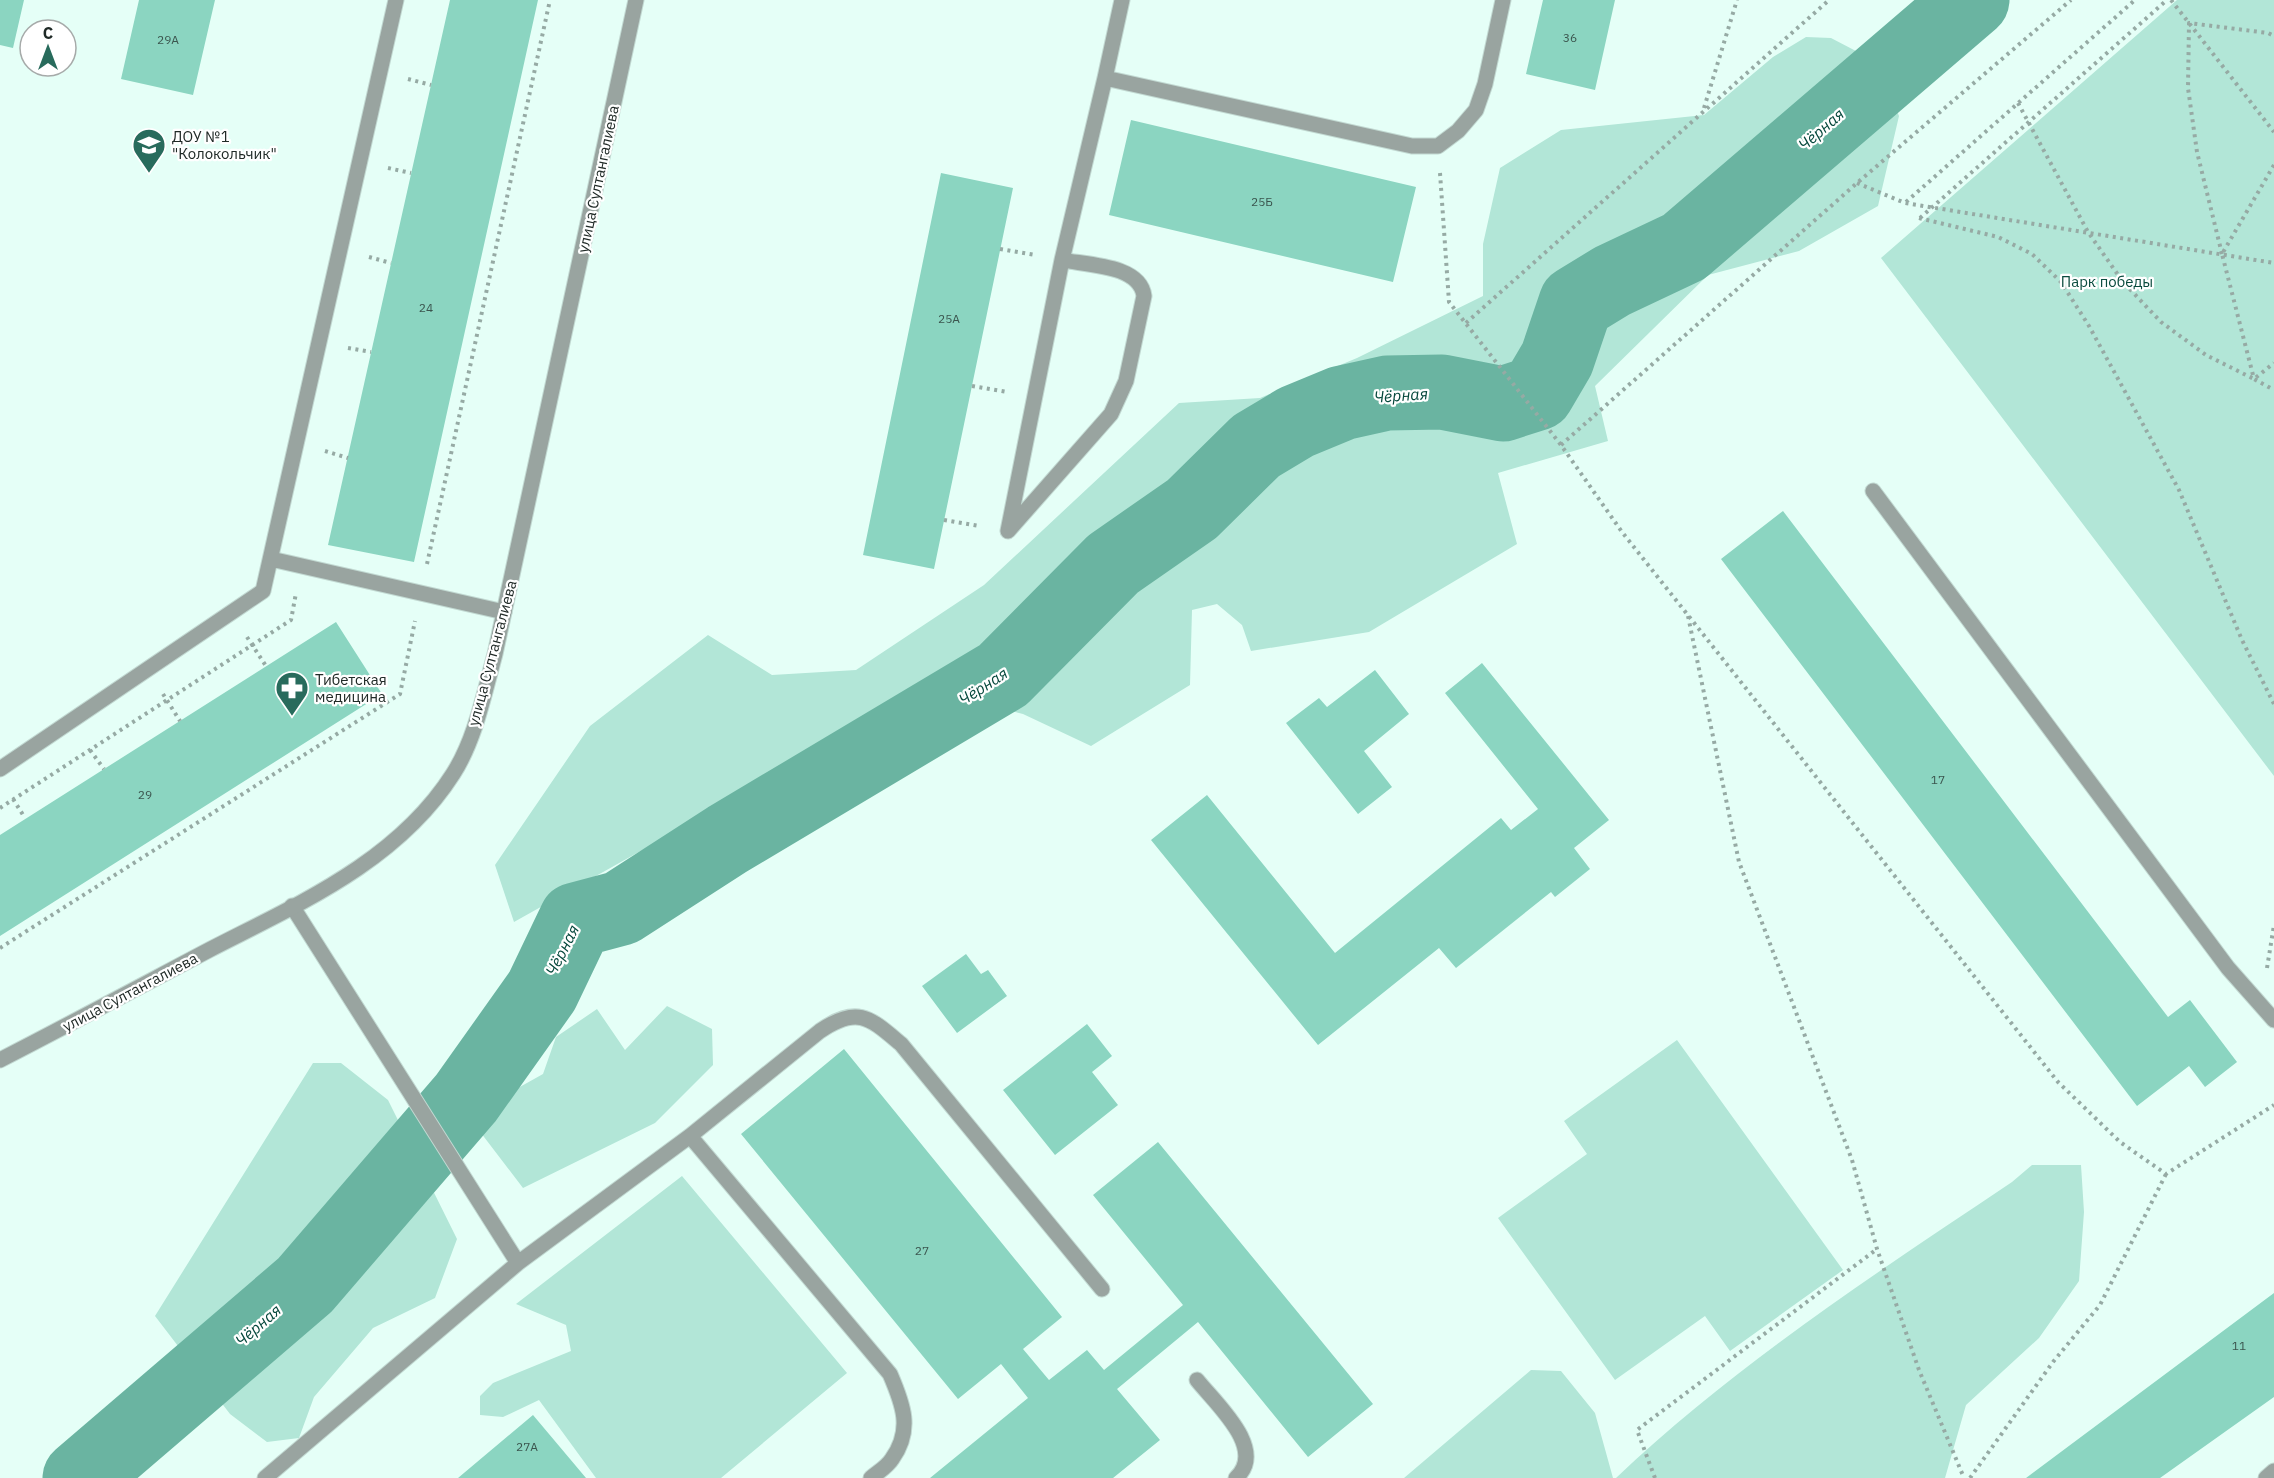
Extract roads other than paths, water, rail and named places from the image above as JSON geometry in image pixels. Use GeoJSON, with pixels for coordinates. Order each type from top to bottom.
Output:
{"type":"FeatureCollection","features":[{"type":"Feature","properties":{"kind":"street"},"geometry":{"type":"LineString","coordinates":[[0,769],[263,591],[396,0]]}},
{"type":"Feature","properties":{"kind":"street","name":"улица Султангалиева"},"geometry":{"type":"LineString","coordinates":[[0,1060],[353,872],[401,837],[454,773],[478,712],[504,612],[636,0]]}},
{"type":"Feature","properties":{"kind":"street"},"geometry":{"type":"LineString","coordinates":[[1062,260],[1125,272],[1139,280],[1144,296],[1126,381],[1115,407],[1100,428],[1008,531],[1062,260],[1122,0]]}},
{"type":"Feature","properties":{"kind":"street"},"geometry":{"type":"LineString","coordinates":[[1105,78],[1412,146],[1438,146],[1458,131],[1476,110],[1485,84],[1503,0]]}},
{"type":"Feature","properties":{"kind":"street"},"geometry":{"type":"LineString","coordinates":[[1873,491],[2228,969],[2274,1020]]}},
{"type":"Feature","properties":{"kind":"street"},"geometry":{"type":"LineString","coordinates":[[271,560],[504,612]]}},
{"type":"Feature","properties":{"kind":"street"},"geometry":{"type":"LineString","coordinates":[[292,906],[518,1263]]}},
{"type":"Feature","properties":{"kind":"street"},"geometry":{"type":"LineString","coordinates":[[265,1478],[518,1263],[690,1136],[837,1019],[859,1016],[879,1025],[901,1044],[1102,1289]]}},
{"type":"Feature","properties":{"kind":"street"},"geometry":{"type":"LineString","coordinates":[[690,1136],[891,1374],[903,1405],[905,1436],[892,1461],[871,1478]]}},
{"type":"Feature","properties":{"kind":"street"},"geometry":{"type":"LineString","coordinates":[[1197,1380],[1242,1436],[1247,1451],[1245,1463],[1236,1478]]}},
{"type":"Feature","properties":{"kind":"street"},"geometry":{"type":"LineString","coordinates":[[2265,1478],[2274,1471]]}},
{"type":"Feature","properties":{"kind":"waterway","name":"Чёрная"},"geometry":{"type":"LineString","coordinates":[[80,1478],[305,1285],[466,1098],[542,991],[576,920],[621,908],[728,839],[1003,675],[1113,564],[1192,509],[1256,446],[1296,422],[1342,403],[1387,393],[1442,392],[1503,404],[1537,393],[1557,359],[1576,303],[1612,281],[1684,247],[1972,0]]}},
{"type":"Feature","properties":{"kind":"place","name":"ДОУ №1 \"Колокольчик\""},"geometry":{"type":"Point","coordinates":[149,174]}},
{"type":"Feature","properties":{"kind":"place","name":"Тибетская медицина"},"geometry":{"type":"Point","coordinates":[292,717]}},
{"type":"Feature","properties":{"kind":"park label","name":"Парк победы"},"geometry":{"type":"Point","coordinates":[2107,281]}}]}
